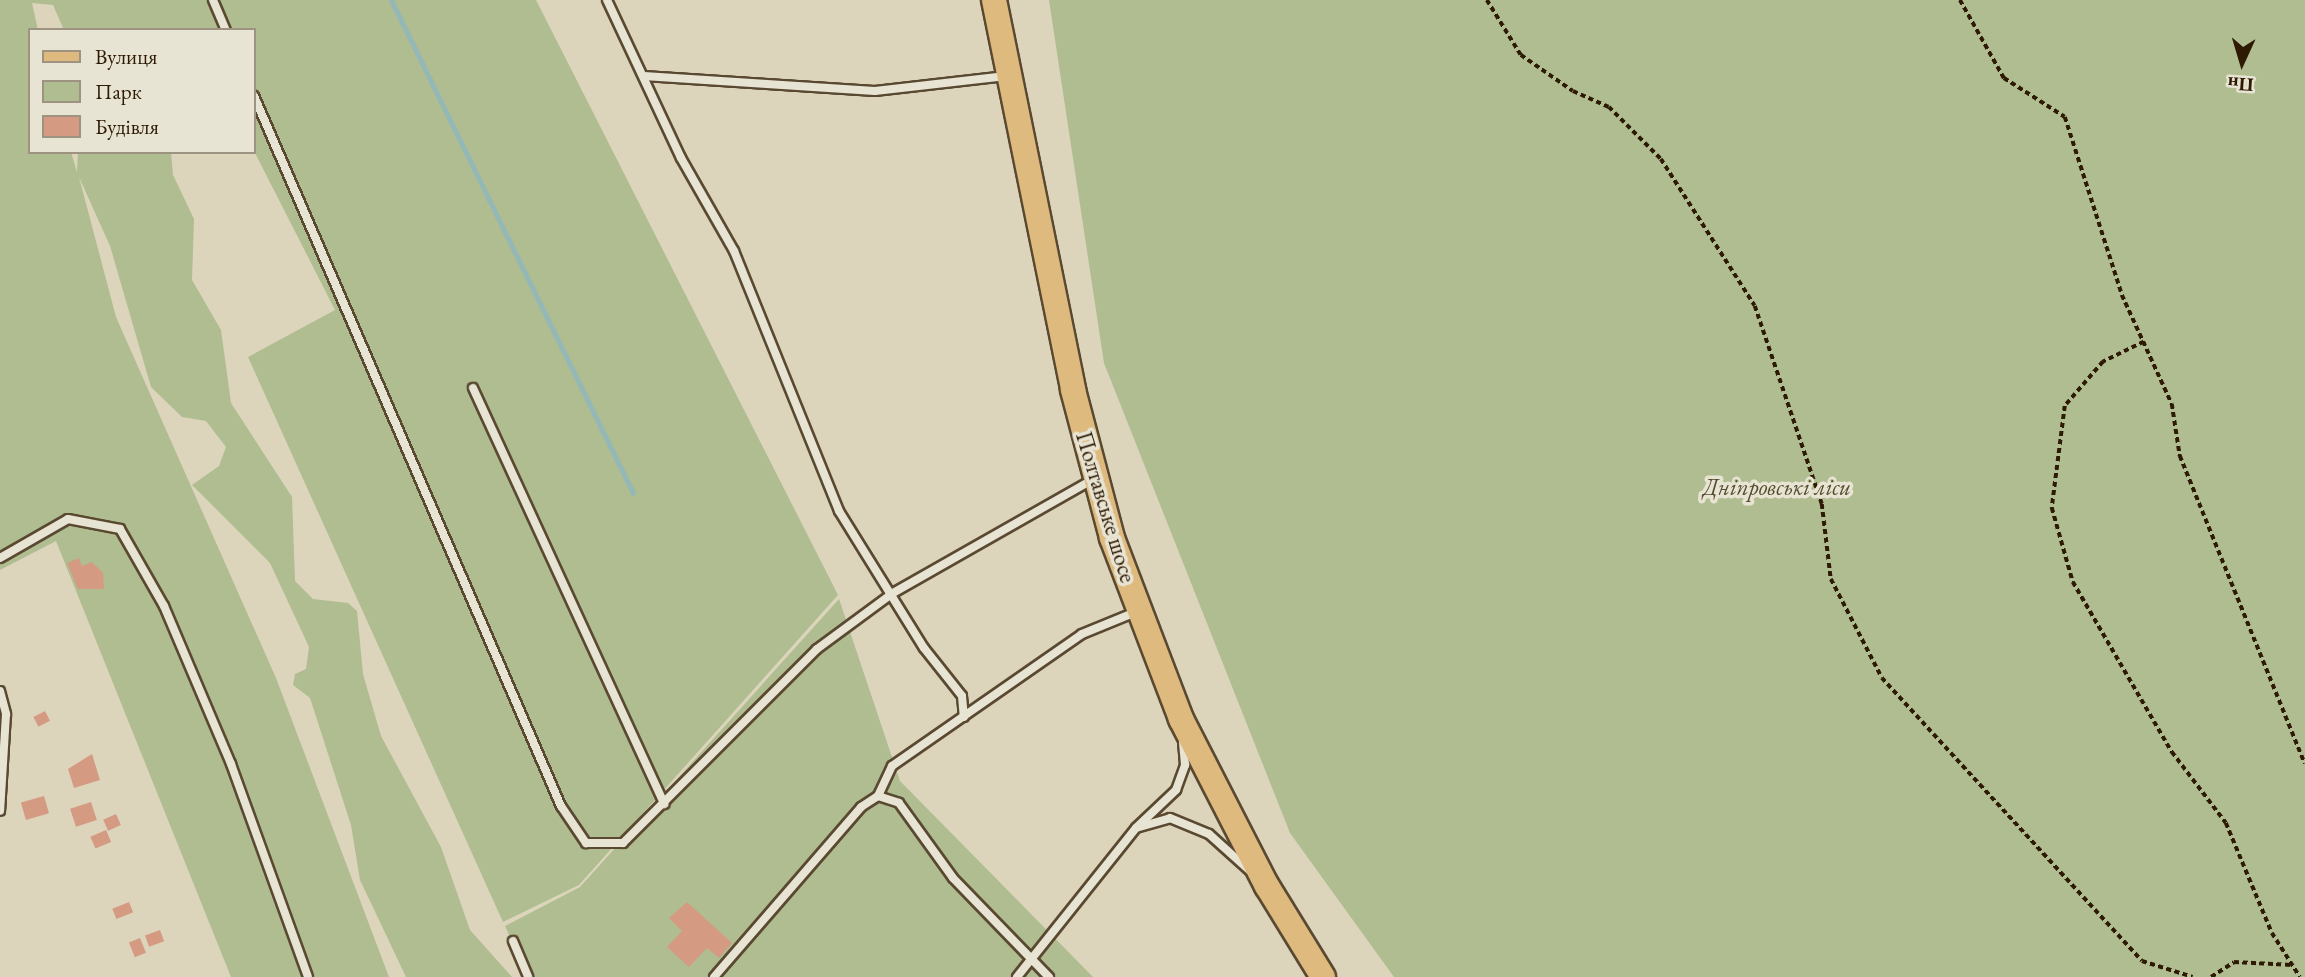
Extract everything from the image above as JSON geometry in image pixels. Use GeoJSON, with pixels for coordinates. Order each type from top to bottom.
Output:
{"type":"FeatureCollection","features":[{"type":"Feature","properties":{"kind":"main road","name":"Полтавське шосе"},"geometry":{"type":"LineString","coordinates":[[994,0],[1094,480],[1138,611],[1181,719],[1267,886],[1323,977]]}},
{"type":"Feature","properties":{"kind":"lane"},"geometry":{"type":"LineString","coordinates":[[213,0],[225,28]]}},
{"type":"Feature","properties":{"kind":"lane"},"geometry":{"type":"LineString","coordinates":[[607,0],[681,158],[734,251],[839,511],[924,648],[962,696],[964,717]]}},
{"type":"Feature","properties":{"kind":"lane"},"geometry":{"type":"LineString","coordinates":[[644,76],[875,91],[1009,76]]}},
{"type":"Feature","properties":{"kind":"lane"},"geometry":{"type":"LineString","coordinates":[[256,101],[561,806],[586,843],[623,844],[817,649],[892,593],[1094,480]]}},
{"type":"Feature","properties":{"kind":"lane"},"geometry":{"type":"LineString","coordinates":[[473,388],[664,804]]}},
{"type":"Feature","properties":{"kind":"lane"},"geometry":{"type":"LineString","coordinates":[[0,558],[68,519],[120,529],[164,606],[226,752],[308,977]]}},
{"type":"Feature","properties":{"kind":"lane"},"geometry":{"type":"LineString","coordinates":[[714,977],[860,807],[878,796],[892,766],[1082,634],[1138,611]]}},
{"type":"Feature","properties":{"kind":"lane"},"geometry":{"type":"LineString","coordinates":[[0,691],[6,714],[0,811]]}},
{"type":"Feature","properties":{"kind":"lane"},"geometry":{"type":"LineString","coordinates":[[1017,977],[1136,828],[1176,790],[1185,765],[1181,719]]}},
{"type":"Feature","properties":{"kind":"lane"},"geometry":{"type":"LineString","coordinates":[[878,796],[899,803],[953,878],[1049,977]]}},
{"type":"Feature","properties":{"kind":"lane"},"geometry":{"type":"LineString","coordinates":[[1136,828],[1170,818],[1209,834],[1267,886]]}},
{"type":"Feature","properties":{"kind":"lane"},"geometry":{"type":"LineString","coordinates":[[513,941],[528,977]]}},
{"type":"Feature","properties":{"kind":"path"},"geometry":{"type":"LineString","coordinates":[[1488,0],[1521,55],[1609,107],[1661,159],[1755,306],[1822,505],[1831,579],[1882,678],[2141,961],[2193,977]]}},
{"type":"Feature","properties":{"kind":"path"},"geometry":{"type":"LineString","coordinates":[[1960,0],[2004,78],[2066,117],[2092,212],[2172,404],[2180,456],[2305,764]]}},
{"type":"Feature","properties":{"kind":"path"},"geometry":{"type":"LineString","coordinates":[[2144,342],[2103,362],[2065,406],[2052,508],[2073,582],[2172,752],[2226,823],[2272,933],[2300,977]]}},
{"type":"Feature","properties":{"kind":"path"},"geometry":{"type":"LineString","coordinates":[[2211,977],[2234,962],[2292,965]]}},
{"type":"Feature","properties":{"kind":"green space"},"geometry":{"type":"Polygon","coordinates":[[[0,0],[536,0],[838,595],[579,885],[503,922],[248,357],[335,310],[256,154],[256,28],[63,28],[53,5],[32,3],[38,28],[28,28],[28,154],[72,154],[77,172],[78,154],[171,154],[173,175],[194,219],[192,280],[221,330],[231,403],[292,497],[295,581],[313,599],[348,603],[357,611],[363,674],[381,736],[441,847],[470,930],[512,977],[406,977],[360,880],[351,825],[310,698],[293,685],[295,674],[306,669],[309,647],[270,563],[192,485],[219,466],[226,447],[206,421],[182,417],[151,387],[110,246],[79,177],[116,317],[276,678],[389,977],[231,977],[56,541],[0,570],[0,0]]]}},
{"type":"Feature","properties":{"kind":"green space","name":"Дніпровські ліси"},"geometry":{"type":"Polygon","coordinates":[[[1049,0],[2305,0],[2305,977],[1394,977],[1290,833],[1104,363],[1049,0]]]}},
{"type":"Feature","properties":{"kind":"green space"},"geometry":{"type":"Polygon","coordinates":[[[839,599],[900,781],[1093,977],[528,977],[505,926],[580,887],[839,599]]]}},
{"type":"Feature","properties":{"kind":"building"},"geometry":{"type":"Polygon","coordinates":[[[79,558],[82,566],[92,562],[103,573],[104,589],[78,589],[67,563],[79,558]]]}},
{"type":"Feature","properties":{"kind":"building"},"geometry":{"type":"Polygon","coordinates":[[[45,711],[50,721],[38,727],[33,717],[45,711]]]}},
{"type":"Feature","properties":{"kind":"building"},"geometry":{"type":"Polygon","coordinates":[[[92,754],[100,780],[74,788],[68,769],[92,754]]]}},
{"type":"Feature","properties":{"kind":"building"},"geometry":{"type":"Polygon","coordinates":[[[44,796],[49,813],[26,820],[21,803],[44,796]]]}},
{"type":"Feature","properties":{"kind":"building"},"geometry":{"type":"Polygon","coordinates":[[[91,802],[97,820],[76,827],[70,809],[91,802]]]}},
{"type":"Feature","properties":{"kind":"building"},"geometry":{"type":"Polygon","coordinates":[[[116,814],[121,825],[108,831],[103,820],[116,814]]]}},
{"type":"Feature","properties":{"kind":"building"},"geometry":{"type":"Polygon","coordinates":[[[106,830],[111,842],[95,849],[90,837],[106,830]]]}},
{"type":"Feature","properties":{"kind":"building"},"geometry":{"type":"Polygon","coordinates":[[[129,902],[133,912],[116,919],[112,909],[129,902]]]}},
{"type":"Feature","properties":{"kind":"building"},"geometry":{"type":"Polygon","coordinates":[[[687,902],[732,943],[719,958],[707,948],[689,967],[667,947],[682,931],[669,918],[687,902]]]}},
{"type":"Feature","properties":{"kind":"building"},"geometry":{"type":"Polygon","coordinates":[[[160,930],[164,941],[149,947],[145,935],[160,930]]]}},
{"type":"Feature","properties":{"kind":"building"},"geometry":{"type":"Polygon","coordinates":[[[140,938],[146,953],[135,957],[129,942],[140,938]]]}},
{"type":"Feature","properties":{"kind":"waterway"},"geometry":{"type":"LineString","coordinates":[[391,0],[633,493]]}}]}
